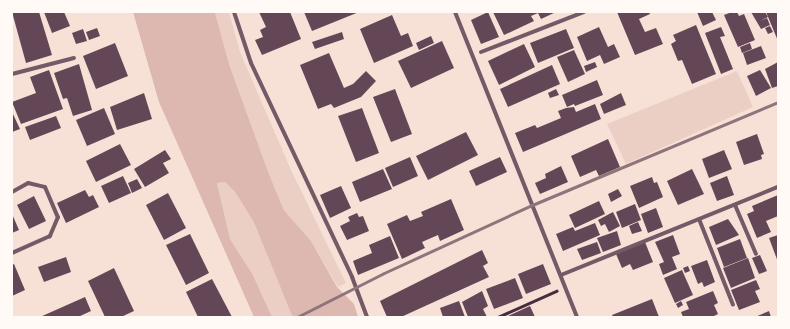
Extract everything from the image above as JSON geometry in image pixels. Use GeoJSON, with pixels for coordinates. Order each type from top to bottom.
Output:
{"type":"FeatureCollection","features":[{"type":"Feature","properties":{"kind":"street"},"geometry":{"type":"LineString","coordinates":[[234,12],[251,63],[352,277],[367,317]]}},
{"type":"Feature","properties":{"kind":"street"},"geometry":{"type":"LineString","coordinates":[[455,12],[577,317]]}},
{"type":"Feature","properties":{"kind":"street"},"geometry":{"type":"LineString","coordinates":[[481,52],[584,12]]}},
{"type":"Feature","properties":{"kind":"street"},"geometry":{"type":"LineString","coordinates":[[12,74],[74,58]]}},
{"type":"Feature","properties":{"kind":"street"},"geometry":{"type":"LineString","coordinates":[[12,192],[28,183],[44,187],[58,217],[50,236],[12,253]]}},
{"type":"Feature","properties":{"kind":"street"},"geometry":{"type":"LineString","coordinates":[[561,275],[778,187]]}},
{"type":"Feature","properties":{"kind":"street"},"geometry":{"type":"LineString","coordinates":[[734,205],[756,254]]}},
{"type":"Feature","properties":{"kind":"street"},"geometry":{"type":"LineString","coordinates":[[699,219],[733,305]]}},
{"type":"Feature","properties":{"kind":"path"},"geometry":{"type":"LineString","coordinates":[[498,317],[566,287]]}},
{"type":"Feature","properties":{"kind":"shaded area"},"geometry":{"type":"Polygon","coordinates":[[[133,12],[186,12],[198,69],[258,172],[283,209],[311,241],[337,287],[354,304],[358,317],[321,317],[318,296],[296,261],[269,241],[255,224],[235,192],[225,182],[217,183],[230,239],[253,275],[272,317],[254,317],[159,102],[133,12]]]}},
{"type":"Feature","properties":{"kind":"shaded area"},"geometry":{"type":"Polygon","coordinates":[[[186,12],[229,12],[240,52],[291,170],[346,283],[338,287],[311,241],[283,209],[258,172],[198,69],[186,12]]]}},
{"type":"Feature","properties":{"kind":"shaded area"},"geometry":{"type":"Polygon","coordinates":[[[737,71],[753,107],[626,164],[607,124],[737,71]]]}},
{"type":"Feature","properties":{"kind":"shaded area"},"geometry":{"type":"Polygon","coordinates":[[[225,182],[235,192],[255,224],[269,241],[296,261],[318,296],[321,317],[272,317],[253,275],[230,239],[217,183],[225,182]]]}},
{"type":"Feature","properties":{"kind":"building"},"geometry":{"type":"Polygon","coordinates":[[[12,12],[39,12],[52,55],[26,63],[12,12]]]}},
{"type":"Feature","properties":{"kind":"building"},"geometry":{"type":"Polygon","coordinates":[[[44,12],[64,12],[70,26],[52,33],[44,12]]]}},
{"type":"Feature","properties":{"kind":"building"},"geometry":{"type":"Polygon","coordinates":[[[259,12],[290,12],[301,39],[262,55],[255,40],[263,37],[260,30],[266,27],[259,12]]]}},
{"type":"Feature","properties":{"kind":"building"},"geometry":{"type":"Polygon","coordinates":[[[304,12],[359,12],[312,31],[304,12]]]}},
{"type":"Feature","properties":{"kind":"building"},"geometry":{"type":"Polygon","coordinates":[[[488,12],[499,37],[481,44],[471,20],[488,12]]]}},
{"type":"Feature","properties":{"kind":"building"},"geometry":{"type":"Polygon","coordinates":[[[493,12],[556,12],[541,19],[538,13],[531,16],[534,21],[504,35],[493,12]]]}},
{"type":"Feature","properties":{"kind":"building"},"geometry":{"type":"Polygon","coordinates":[[[617,12],[649,12],[650,14],[639,19],[645,32],[656,28],[663,44],[635,55],[617,12]]]}},
{"type":"Feature","properties":{"kind":"building"},"geometry":{"type":"Polygon","coordinates":[[[697,12],[712,12],[716,20],[703,26],[697,12]]]}},
{"type":"Feature","properties":{"kind":"building"},"geometry":{"type":"Polygon","coordinates":[[[737,12],[739,16],[744,14],[755,40],[738,47],[724,15],[737,12]]]}},
{"type":"Feature","properties":{"kind":"building"},"geometry":{"type":"Polygon","coordinates":[[[751,12],[765,12],[768,17],[760,21],[767,18],[770,25],[761,29],[751,12]]]}},
{"type":"Feature","properties":{"kind":"building"},"geometry":{"type":"Polygon","coordinates":[[[766,12],[778,12],[778,41],[766,12]]]}},
{"type":"Feature","properties":{"kind":"building"},"geometry":{"type":"Polygon","coordinates":[[[392,15],[401,36],[408,33],[413,46],[374,63],[360,29],[392,15]]]}},
{"type":"Feature","properties":{"kind":"building"},"geometry":{"type":"Polygon","coordinates":[[[696,25],[716,74],[692,84],[682,60],[678,61],[671,44],[676,41],[673,35],[696,25]]]}},
{"type":"Feature","properties":{"kind":"building"},"geometry":{"type":"Polygon","coordinates":[[[770,26],[773,32],[768,34],[765,28],[770,26]]]}},
{"type":"Feature","properties":{"kind":"building"},"geometry":{"type":"Polygon","coordinates":[[[599,27],[608,47],[614,44],[620,57],[604,64],[600,55],[587,61],[577,37],[599,27]]]}},
{"type":"Feature","properties":{"kind":"building"},"geometry":{"type":"Polygon","coordinates":[[[721,27],[725,36],[720,37],[733,69],[721,74],[705,33],[721,27]]]}},
{"type":"Feature","properties":{"kind":"building"},"geometry":{"type":"Polygon","coordinates":[[[97,28],[100,36],[89,40],[86,32],[97,28]]]}},
{"type":"Feature","properties":{"kind":"building"},"geometry":{"type":"Polygon","coordinates":[[[83,29],[87,41],[76,44],[72,33],[83,29]]]}},
{"type":"Feature","properties":{"kind":"building"},"geometry":{"type":"Polygon","coordinates":[[[566,29],[574,48],[538,63],[530,43],[566,29]]]}},
{"type":"Feature","properties":{"kind":"building"},"geometry":{"type":"Polygon","coordinates":[[[342,32],[344,39],[315,49],[312,42],[342,32]]]}},
{"type":"Feature","properties":{"kind":"building"},"geometry":{"type":"Polygon","coordinates":[[[431,36],[434,43],[419,50],[416,43],[431,36]]]}},
{"type":"Feature","properties":{"kind":"building"},"geometry":{"type":"Polygon","coordinates":[[[442,41],[454,68],[411,88],[398,61],[442,41]]]}},
{"type":"Feature","properties":{"kind":"building"},"geometry":{"type":"Polygon","coordinates":[[[115,43],[128,76],[96,89],[83,56],[115,43]]]}},
{"type":"Feature","properties":{"kind":"building"},"geometry":{"type":"Polygon","coordinates":[[[750,43],[752,49],[742,53],[740,47],[750,43]]]}},
{"type":"Feature","properties":{"kind":"building"},"geometry":{"type":"Polygon","coordinates":[[[524,44],[535,67],[499,85],[488,61],[524,44]]]}},
{"type":"Feature","properties":{"kind":"building"},"geometry":{"type":"Polygon","coordinates":[[[761,46],[766,58],[747,65],[743,53],[761,46]]]}},
{"type":"Feature","properties":{"kind":"building"},"geometry":{"type":"Polygon","coordinates":[[[574,50],[585,74],[568,82],[557,57],[574,50]]]}},
{"type":"Feature","properties":{"kind":"building"},"geometry":{"type":"Polygon","coordinates":[[[329,53],[344,88],[353,84],[366,71],[376,81],[361,97],[334,108],[331,104],[318,109],[300,65],[329,53]]]}},
{"type":"Feature","properties":{"kind":"building"},"geometry":{"type":"Polygon","coordinates":[[[595,62],[597,67],[586,72],[584,66],[595,62]]]}},
{"type":"Feature","properties":{"kind":"building"},"geometry":{"type":"Polygon","coordinates":[[[778,62],[778,86],[772,88],[765,69],[778,62]]]}},
{"type":"Feature","properties":{"kind":"building"},"geometry":{"type":"Polygon","coordinates":[[[79,64],[92,110],[73,116],[67,98],[63,99],[54,73],[79,64]]]}},
{"type":"Feature","properties":{"kind":"building"},"geometry":{"type":"Polygon","coordinates":[[[552,65],[560,84],[508,107],[500,89],[552,65]]]}},
{"type":"Feature","properties":{"kind":"building"},"geometry":{"type":"Polygon","coordinates":[[[49,70],[63,109],[21,124],[12,102],[36,93],[30,77],[49,70]]]}},
{"type":"Feature","properties":{"kind":"building"},"geometry":{"type":"Polygon","coordinates":[[[760,70],[771,88],[756,96],[747,76],[760,70]]]}},
{"type":"Feature","properties":{"kind":"building"},"geometry":{"type":"Polygon","coordinates":[[[597,80],[603,95],[575,106],[574,104],[567,107],[562,95],[597,80]]]}},
{"type":"Feature","properties":{"kind":"building"},"geometry":{"type":"Polygon","coordinates":[[[395,89],[412,134],[391,142],[373,97],[395,89]]]}},
{"type":"Feature","properties":{"kind":"building"},"geometry":{"type":"Polygon","coordinates":[[[556,89],[559,95],[550,98],[548,93],[556,89]]]}},
{"type":"Feature","properties":{"kind":"building"},"geometry":{"type":"Polygon","coordinates":[[[144,93],[152,119],[117,130],[110,107],[144,93]]]}},
{"type":"Feature","properties":{"kind":"building"},"geometry":{"type":"Polygon","coordinates":[[[621,93],[626,105],[604,114],[600,104],[621,93]]]}},
{"type":"Feature","properties":{"kind":"building"},"geometry":{"type":"Polygon","coordinates":[[[595,104],[601,119],[523,152],[515,133],[535,125],[537,128],[561,118],[558,111],[566,108],[574,107],[576,112],[595,104]]]}},
{"type":"Feature","properties":{"kind":"building"},"geometry":{"type":"Polygon","coordinates":[[[104,108],[115,134],[87,146],[76,120],[104,108]]]}},
{"type":"Feature","properties":{"kind":"building"},"geometry":{"type":"Polygon","coordinates":[[[362,108],[379,153],[356,162],[338,116],[362,108]]]}},
{"type":"Feature","properties":{"kind":"building"},"geometry":{"type":"Polygon","coordinates":[[[12,112],[20,129],[12,132],[12,112]]]}},
{"type":"Feature","properties":{"kind":"building"},"geometry":{"type":"Polygon","coordinates":[[[56,116],[61,128],[30,140],[25,127],[56,116]]]}},
{"type":"Feature","properties":{"kind":"building"},"geometry":{"type":"Polygon","coordinates":[[[466,132],[478,155],[428,180],[416,156],[466,132]]]}},
{"type":"Feature","properties":{"kind":"building"},"geometry":{"type":"Polygon","coordinates":[[[757,134],[764,154],[761,155],[762,159],[744,165],[736,142],[757,134]]]}},
{"type":"Feature","properties":{"kind":"building"},"geometry":{"type":"Polygon","coordinates":[[[608,139],[620,167],[599,176],[596,170],[580,177],[571,156],[608,139]]]}},
{"type":"Feature","properties":{"kind":"building"},"geometry":{"type":"Polygon","coordinates":[[[120,144],[131,165],[96,182],[86,161],[120,144]]]}},
{"type":"Feature","properties":{"kind":"building"},"geometry":{"type":"Polygon","coordinates":[[[165,150],[171,159],[163,163],[169,173],[145,187],[134,169],[165,150]]]}},
{"type":"Feature","properties":{"kind":"building"},"geometry":{"type":"Polygon","coordinates":[[[724,150],[732,169],[709,178],[702,159],[724,150]]]}},
{"type":"Feature","properties":{"kind":"building"},"geometry":{"type":"Polygon","coordinates":[[[410,157],[418,176],[393,187],[385,168],[410,157]]]}},
{"type":"Feature","properties":{"kind":"building"},"geometry":{"type":"Polygon","coordinates":[[[500,157],[507,172],[476,186],[469,171],[500,157]]]}},
{"type":"Feature","properties":{"kind":"building"},"geometry":{"type":"Polygon","coordinates":[[[561,166],[568,182],[540,194],[535,183],[546,178],[545,174],[561,166]]]}},
{"type":"Feature","properties":{"kind":"building"},"geometry":{"type":"Polygon","coordinates":[[[383,169],[392,189],[360,202],[352,182],[383,169]]]}},
{"type":"Feature","properties":{"kind":"building"},"geometry":{"type":"Polygon","coordinates":[[[692,169],[704,194],[678,205],[667,181],[692,169]]]}},
{"type":"Feature","properties":{"kind":"building"},"geometry":{"type":"Polygon","coordinates":[[[123,176],[131,193],[109,203],[101,186],[123,176]]]}},
{"type":"Feature","properties":{"kind":"building"},"geometry":{"type":"Polygon","coordinates":[[[727,176],[734,195],[717,201],[710,183],[727,176]]]}},
{"type":"Feature","properties":{"kind":"building"},"geometry":{"type":"Polygon","coordinates":[[[652,177],[654,183],[657,182],[663,197],[639,208],[630,186],[652,177]]]}},
{"type":"Feature","properties":{"kind":"building"},"geometry":{"type":"Polygon","coordinates":[[[137,179],[142,188],[132,193],[128,183],[137,179]]]}},
{"type":"Feature","properties":{"kind":"building"},"geometry":{"type":"Polygon","coordinates":[[[341,186],[351,208],[330,218],[320,195],[341,186]]]}},
{"type":"Feature","properties":{"kind":"building"},"geometry":{"type":"Polygon","coordinates":[[[618,189],[622,196],[611,202],[608,194],[618,189]]]}},
{"type":"Feature","properties":{"kind":"building"},"geometry":{"type":"Polygon","coordinates":[[[85,190],[89,197],[93,195],[99,207],[66,223],[57,203],[85,190]]]}},
{"type":"Feature","properties":{"kind":"building"},"geometry":{"type":"Polygon","coordinates":[[[168,193],[186,228],[164,240],[146,205],[168,193]]]}},
{"type":"Feature","properties":{"kind":"building"},"geometry":{"type":"Polygon","coordinates":[[[778,195],[778,216],[766,221],[771,232],[757,238],[747,214],[754,211],[752,206],[778,195]]]}},
{"type":"Feature","properties":{"kind":"building"},"geometry":{"type":"Polygon","coordinates":[[[34,196],[46,221],[29,229],[17,205],[34,196]]]}},
{"type":"Feature","properties":{"kind":"building"},"geometry":{"type":"Polygon","coordinates":[[[451,199],[464,230],[440,241],[438,235],[422,242],[425,248],[402,259],[387,224],[407,215],[410,221],[423,216],[421,212],[451,199]]]}},
{"type":"Feature","properties":{"kind":"building"},"geometry":{"type":"Polygon","coordinates":[[[599,201],[605,214],[575,228],[569,215],[599,201]]]}},
{"type":"Feature","properties":{"kind":"building"},"geometry":{"type":"Polygon","coordinates":[[[635,204],[641,220],[622,228],[616,212],[635,204]]]}},
{"type":"Feature","properties":{"kind":"building"},"geometry":{"type":"Polygon","coordinates":[[[656,208],[663,227],[648,233],[641,214],[656,208]]]}},
{"type":"Feature","properties":{"kind":"building"},"geometry":{"type":"Polygon","coordinates":[[[613,212],[620,226],[609,232],[605,224],[601,226],[598,220],[613,212]]]}},
{"type":"Feature","properties":{"kind":"building"},"geometry":{"type":"Polygon","coordinates":[[[357,213],[359,217],[363,216],[369,231],[347,240],[340,226],[350,221],[348,217],[357,213]]]}},
{"type":"Feature","properties":{"kind":"building"},"geometry":{"type":"Polygon","coordinates":[[[12,214],[19,230],[12,233],[12,214]]]}},
{"type":"Feature","properties":{"kind":"building"},"geometry":{"type":"Polygon","coordinates":[[[728,219],[739,235],[716,245],[709,227],[728,219]]]}},
{"type":"Feature","properties":{"kind":"building"},"geometry":{"type":"Polygon","coordinates":[[[638,222],[642,231],[632,234],[629,226],[638,222]]]}},
{"type":"Feature","properties":{"kind":"building"},"geometry":{"type":"Polygon","coordinates":[[[595,223],[600,235],[563,251],[556,234],[573,227],[575,231],[595,223]]]}},
{"type":"Feature","properties":{"kind":"building"},"geometry":{"type":"Polygon","coordinates":[[[617,231],[621,245],[603,252],[597,238],[617,231]]]}},
{"type":"Feature","properties":{"kind":"building"},"geometry":{"type":"Polygon","coordinates":[[[190,234],[209,273],[186,285],[166,245],[190,234]]]}},
{"type":"Feature","properties":{"kind":"building"},"geometry":{"type":"Polygon","coordinates":[[[673,235],[680,254],[672,257],[677,269],[663,275],[659,264],[664,262],[655,242],[673,235]]]}},
{"type":"Feature","properties":{"kind":"building"},"geometry":{"type":"Polygon","coordinates":[[[778,235],[778,262],[769,238],[778,235]]]}},
{"type":"Feature","properties":{"kind":"building"},"geometry":{"type":"Polygon","coordinates":[[[390,236],[399,258],[358,275],[353,261],[372,253],[369,245],[390,236]]]}},
{"type":"Feature","properties":{"kind":"building"},"geometry":{"type":"Polygon","coordinates":[[[740,239],[747,258],[724,267],[717,248],[740,239]]]}},
{"type":"Feature","properties":{"kind":"building"},"geometry":{"type":"Polygon","coordinates":[[[597,242],[601,253],[582,260],[577,249],[597,242]]]}},
{"type":"Feature","properties":{"kind":"building"},"geometry":{"type":"Polygon","coordinates":[[[645,242],[653,262],[633,270],[630,264],[622,268],[616,254],[645,242]]]}},
{"type":"Feature","properties":{"kind":"building"},"geometry":{"type":"Polygon","coordinates":[[[482,250],[488,263],[483,266],[489,277],[401,317],[387,317],[380,301],[482,250]]]}},
{"type":"Feature","properties":{"kind":"building"},"geometry":{"type":"Polygon","coordinates":[[[760,255],[767,271],[759,274],[752,258],[760,255]]]}},
{"type":"Feature","properties":{"kind":"building"},"geometry":{"type":"Polygon","coordinates":[[[66,257],[71,272],[44,282],[38,267],[66,257]]]}},
{"type":"Feature","properties":{"kind":"building"},"geometry":{"type":"Polygon","coordinates":[[[748,258],[755,278],[731,288],[723,268],[748,258]]]}},
{"type":"Feature","properties":{"kind":"building"},"geometry":{"type":"Polygon","coordinates":[[[707,260],[715,282],[704,287],[702,282],[698,284],[691,266],[707,260]]]}},
{"type":"Feature","properties":{"kind":"building"},"geometry":{"type":"Polygon","coordinates":[[[14,264],[25,290],[12,296],[12,265],[14,264]]]}},
{"type":"Feature","properties":{"kind":"building"},"geometry":{"type":"Polygon","coordinates":[[[543,264],[551,284],[526,294],[518,274],[543,264]]]}},
{"type":"Feature","properties":{"kind":"building"},"geometry":{"type":"Polygon","coordinates":[[[688,266],[690,271],[685,273],[683,268],[688,266]]]}},
{"type":"Feature","properties":{"kind":"building"},"geometry":{"type":"Polygon","coordinates":[[[114,268],[134,311],[121,317],[105,317],[88,281],[114,268]]]}},
{"type":"Feature","properties":{"kind":"building"},"geometry":{"type":"Polygon","coordinates":[[[682,270],[693,295],[675,303],[664,278],[682,270]]]}},
{"type":"Feature","properties":{"kind":"building"},"geometry":{"type":"Polygon","coordinates":[[[515,278],[523,298],[494,309],[486,289],[515,278]]]}},
{"type":"Feature","properties":{"kind":"building"},"geometry":{"type":"Polygon","coordinates":[[[212,279],[232,317],[198,317],[186,292],[212,279]]]}},
{"type":"Feature","properties":{"kind":"building"},"geometry":{"type":"Polygon","coordinates":[[[756,280],[760,289],[755,291],[760,302],[739,310],[731,290],[756,280]]]}},
{"type":"Feature","properties":{"kind":"building"},"geometry":{"type":"Polygon","coordinates":[[[482,291],[488,306],[483,309],[487,317],[468,317],[462,302],[482,291]]]}},
{"type":"Feature","properties":{"kind":"building"},"geometry":{"type":"Polygon","coordinates":[[[713,291],[718,303],[714,305],[718,314],[712,317],[683,317],[681,312],[689,309],[686,302],[713,291]]]}},
{"type":"Feature","properties":{"kind":"building"},"geometry":{"type":"Polygon","coordinates":[[[85,297],[91,311],[78,317],[40,317],[85,297]]]}},
{"type":"Feature","properties":{"kind":"building"},"geometry":{"type":"Polygon","coordinates":[[[652,299],[659,317],[613,317],[612,315],[652,299]]]}},
{"type":"Feature","properties":{"kind":"building"},"geometry":{"type":"Polygon","coordinates":[[[459,301],[465,317],[443,317],[440,308],[459,301]]]}},
{"type":"Feature","properties":{"kind":"building"},"geometry":{"type":"Polygon","coordinates":[[[681,301],[683,305],[678,308],[676,304],[681,301]]]}},
{"type":"Feature","properties":{"kind":"building"},"geometry":{"type":"Polygon","coordinates":[[[530,306],[535,317],[506,317],[530,306]]]}},
{"type":"Feature","properties":{"kind":"building"},"geometry":{"type":"Polygon","coordinates":[[[769,311],[771,317],[755,317],[769,311]]]}},
{"type":"Feature","properties":{"kind":"waterway"},"geometry":{"type":"LineString","coordinates":[[198,12],[214,70],[252,175],[310,317]]}},
{"type":"Feature","properties":{"kind":"railway"},"geometry":{"type":"LineString","coordinates":[[297,317],[384,273],[532,205],[778,102]]}}]}
